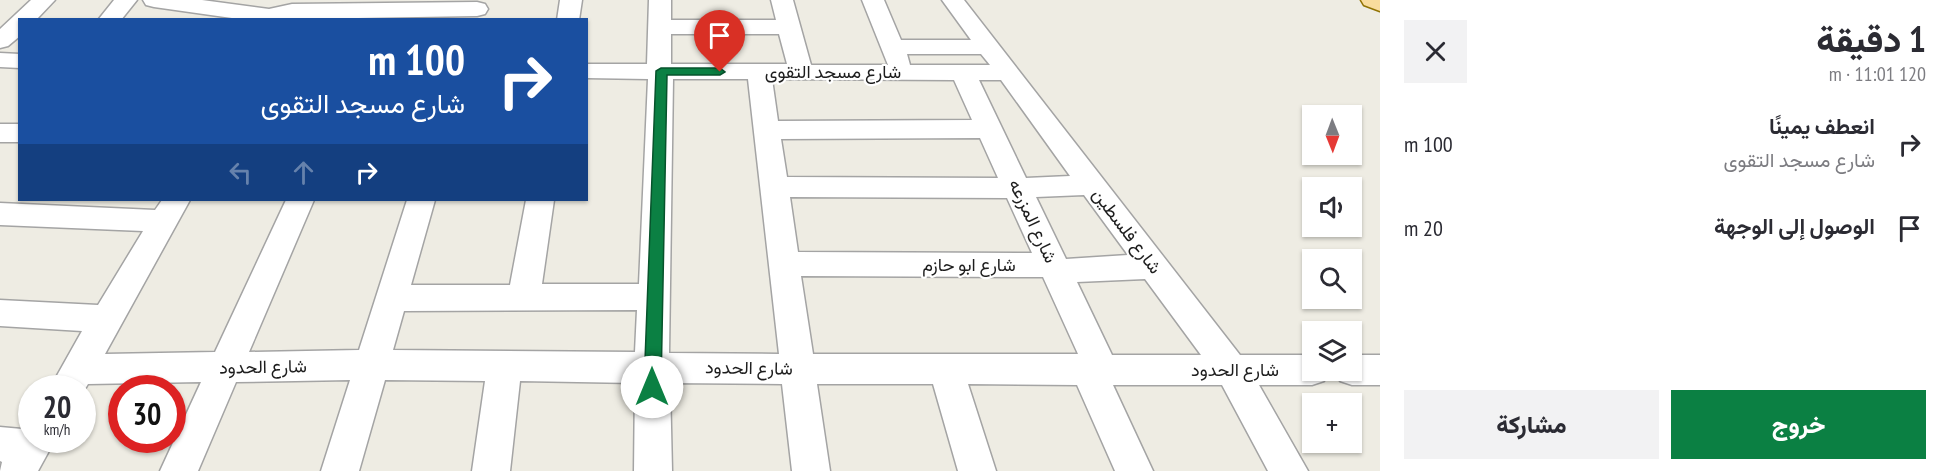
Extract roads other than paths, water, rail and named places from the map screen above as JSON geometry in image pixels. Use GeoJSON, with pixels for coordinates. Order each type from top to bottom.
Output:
{"type":"FeatureCollection","features":[{"type":"Feature","properties":{"kind":"main road"},"geometry":{"type":"LineString","coordinates":[[1373,0],[1380,3]]}},
{"type":"Feature","properties":{"kind":"street"},"geometry":{"type":"LineString","coordinates":[[25,18],[44,0]]}},
{"type":"Feature","properties":{"kind":"street"},"geometry":{"type":"LineString","coordinates":[[111,18],[126,0]]}},
{"type":"Feature","properties":{"kind":"street"},"geometry":{"type":"LineString","coordinates":[[154,0],[198,14],[269,16],[282,11],[477,9]]}},
{"type":"Feature","properties":{"kind":"street"},"geometry":{"type":"LineString","coordinates":[[568,18],[571,0]]}},
{"type":"Feature","properties":{"kind":"street"},"geometry":{"type":"LineString","coordinates":[[653,471],[652,366],[660,0]]}},
{"type":"Feature","properties":{"kind":"street"},"geometry":{"type":"LineString","coordinates":[[782,0],[801,72]]}},
{"type":"Feature","properties":{"kind":"street"},"geometry":{"type":"LineString","coordinates":[[873,0],[902,73]]}},
{"type":"Feature","properties":{"kind":"street","name":"شارع فلسطين"},"geometry":{"type":"LineString","coordinates":[[952,0],[1231,369],[1289,471]]}},
{"type":"Feature","properties":{"kind":"street"},"geometry":{"type":"LineString","coordinates":[[0,41],[18,25]]}},
{"type":"Feature","properties":{"kind":"street"},"geometry":{"type":"LineString","coordinates":[[660,27],[789,27]]}},
{"type":"Feature","properties":{"kind":"street"},"geometry":{"type":"LineString","coordinates":[[892,47],[988,47]]}},
{"type":"Feature","properties":{"kind":"street"},"geometry":{"type":"LineString","coordinates":[[0,60],[18,61]]}},
{"type":"Feature","properties":{"kind":"street","name":"شارع مسجد التقوى"},"geometry":{"type":"LineString","coordinates":[[588,71],[1007,73]]}},
{"type":"Feature","properties":{"kind":"street"},"geometry":{"type":"LineString","coordinates":[[759,72],[811,471]]}},
{"type":"Feature","properties":{"kind":"street","name":"شارع المزرعه"},"geometry":{"type":"LineString","coordinates":[[963,73],[1054,267],[1134,471]]}},
{"type":"Feature","properties":{"kind":"street"},"geometry":{"type":"LineString","coordinates":[[766,130],[989,129]]}},
{"type":"Feature","properties":{"kind":"street"},"geometry":{"type":"LineString","coordinates":[[0,133],[18,134]]}},
{"type":"Feature","properties":{"kind":"street"},"geometry":{"type":"LineString","coordinates":[[773,187],[1017,188],[1092,185]]}},
{"type":"Feature","properties":{"kind":"street"},"geometry":{"type":"LineString","coordinates":[[179,471],[300,201]]}},
{"type":"Feature","properties":{"kind":"street"},"geometry":{"type":"LineString","coordinates":[[340,471],[421,201]]}},
{"type":"Feature","properties":{"kind":"street"},"geometry":{"type":"LineString","coordinates":[[524,297],[540,201]]}},
{"type":"Feature","properties":{"kind":"street"},"geometry":{"type":"LineString","coordinates":[[0,214],[170,211]]}},
{"type":"Feature","properties":{"kind":"street"},"geometry":{"type":"LineString","coordinates":[[74,375],[170,211]]}},
{"type":"Feature","properties":{"kind":"street","name":"شارع ابو حازم"},"geometry":{"type":"LineString","coordinates":[[783,264],[1047,265],[1062,271],[1154,267]]}},
{"type":"Feature","properties":{"kind":"street"},"geometry":{"type":"LineString","coordinates":[[390,298],[654,297]]}},
{"type":"Feature","properties":{"kind":"street"},"geometry":{"type":"LineString","coordinates":[[0,313],[109,319]]}},
{"type":"Feature","properties":{"kind":"street","name":"شارع الحدود"},"geometry":{"type":"LineString","coordinates":[[96,377],[224,368],[370,365],[1302,370]]}},
{"type":"Feature","properties":{"kind":"street"},"geometry":{"type":"LineString","coordinates":[[491,471],[506,366]]}},
{"type":"Feature","properties":{"kind":"street"},"geometry":{"type":"LineString","coordinates":[[946,369],[977,471]]}}]}
